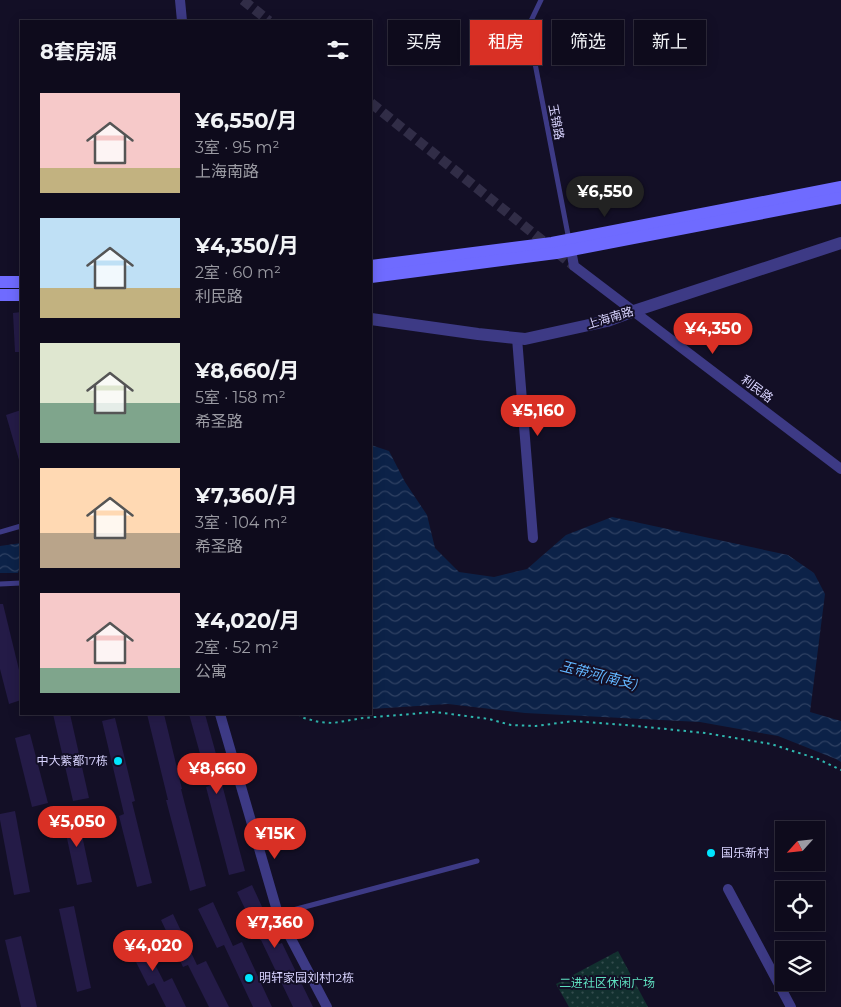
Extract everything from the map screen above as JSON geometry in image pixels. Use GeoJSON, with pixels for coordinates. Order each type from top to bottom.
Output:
{"type":"FeatureCollection","features":[{"type":"Feature","properties":{"kind":"main road"},"geometry":{"type":"LineString","coordinates":[[372,266],[552,243],[570,245],[841,186]]}},
{"type":"Feature","properties":{"kind":"main road"},"geometry":{"type":"LineString","coordinates":[[372,277],[841,198]]}},
{"type":"Feature","properties":{"kind":"main road"},"geometry":{"type":"LineString","coordinates":[[0,282],[20,282]]}},
{"type":"Feature","properties":{"kind":"main road"},"geometry":{"type":"LineString","coordinates":[[0,295],[20,295]]}},
{"type":"Feature","properties":{"kind":"street"},"geometry":{"type":"LineString","coordinates":[[180,0],[182,20]]}},
{"type":"Feature","properties":{"kind":"street","name":"上海南路"},"geometry":{"type":"LineString","coordinates":[[372,319],[478,334],[526,338],[607,321],[841,243]]}},
{"type":"Feature","properties":{"kind":"street","name":"利民路"},"geometry":{"type":"LineString","coordinates":[[570,245],[574,266],[841,469]]}},
{"type":"Feature","properties":{"kind":"street"},"geometry":{"type":"LineString","coordinates":[[517,338],[533,538]]}},
{"type":"Feature","properties":{"kind":"street"},"geometry":{"type":"LineString","coordinates":[[220,715],[278,914],[328,1007]]}},
{"type":"Feature","properties":{"kind":"street"},"geometry":{"type":"LineString","coordinates":[[728,889],[791,1007]]}},
{"type":"Feature","properties":{"kind":"lane","name":"玉锦路"},"geometry":{"type":"LineString","coordinates":[[541,0],[528,27],[570,245]]}},
{"type":"Feature","properties":{"kind":"lane"},"geometry":{"type":"LineString","coordinates":[[0,532],[20,526]]}},
{"type":"Feature","properties":{"kind":"lane"},"geometry":{"type":"LineString","coordinates":[[0,584],[20,583]]}},
{"type":"Feature","properties":{"kind":"lane"},"geometry":{"type":"LineString","coordinates":[[278,914],[477,861]]}},
{"type":"Feature","properties":{"kind":"path"},"geometry":{"type":"LineString","coordinates":[[300,715],[319,722],[333,723],[363,718],[435,712],[511,725],[536,726],[574,721],[705,733],[771,744],[818,759],[841,770]]}},
{"type":"Feature","properties":{"kind":"green space","name":"二进社区休闲广场"},"geometry":{"type":"Polygon","coordinates":[[[618,951],[648,1007],[569,1007],[556,984],[618,951]]]}},
{"type":"Feature","properties":{"kind":"water","name":"玉带河(南支)"},"geometry":{"type":"Polygon","coordinates":[[[372,445],[389,451],[405,482],[427,515],[435,548],[459,572],[494,577],[527,569],[566,535],[612,517],[788,555],[814,573],[825,594],[810,712],[841,721],[841,762],[778,736],[700,722],[525,713],[448,704],[372,709],[372,445]]]}},
{"type":"Feature","properties":{"kind":"water"},"geometry":{"type":"Polygon","coordinates":[[[20,543],[20,568],[18,573],[0,573],[0,546],[20,543]]]}},
{"type":"Feature","properties":{"kind":"building"},"geometry":{"type":"Polygon","coordinates":[[[20,312],[20,352],[15,352],[13,313],[20,312]]]}},
{"type":"Feature","properties":{"kind":"building"},"geometry":{"type":"Polygon","coordinates":[[[20,410],[20,460],[19,460],[6,415],[20,410]]]}},
{"type":"Feature","properties":{"kind":"building"},"geometry":{"type":"Polygon","coordinates":[[[0,604],[3,604],[20,674],[20,700],[9,704],[0,669],[0,604]]]}},
{"type":"Feature","properties":{"kind":"building"},"geometry":{"type":"Polygon","coordinates":[[[53,715],[70,715],[89,798],[73,801],[53,715]]]}},
{"type":"Feature","properties":{"kind":"building"},"geometry":{"type":"Polygon","coordinates":[[[147,715],[164,715],[206,886],[190,891],[166,800],[168,800],[147,715]]]}},
{"type":"Feature","properties":{"kind":"building"},"geometry":{"type":"Polygon","coordinates":[[[189,715],[205,715],[245,871],[229,875],[206,787],[209,786],[189,715]]]}},
{"type":"Feature","properties":{"kind":"building"},"geometry":{"type":"Polygon","coordinates":[[[115,718],[135,801],[132,802],[152,883],[137,887],[119,816],[124,814],[102,721],[115,718]]]}},
{"type":"Feature","properties":{"kind":"building"},"geometry":{"type":"Polygon","coordinates":[[[30,734],[48,803],[32,807],[15,738],[30,734]]]}},
{"type":"Feature","properties":{"kind":"building"},"geometry":{"type":"Polygon","coordinates":[[[15,811],[30,892],[14,895],[0,814],[15,811]]]}},
{"type":"Feature","properties":{"kind":"building"},"geometry":{"type":"Polygon","coordinates":[[[77,812],[92,882],[77,885],[62,815],[77,812]]]}},
{"type":"Feature","properties":{"kind":"building"},"geometry":{"type":"Polygon","coordinates":[[[252,885],[279,944],[282,943],[313,1007],[293,1007],[237,892],[252,885]]]}},
{"type":"Feature","properties":{"kind":"building","name":"明轩家园刘村12栋"},"geometry":{"type":"Polygon","coordinates":[[[213,902],[233,946],[242,942],[272,1007],[253,1007],[224,945],[217,948],[198,909],[213,902]]]}},
{"type":"Feature","properties":{"kind":"building"},"geometry":{"type":"Polygon","coordinates":[[[74,906],[91,988],[77,992],[59,909],[74,906]]]}},
{"type":"Feature","properties":{"kind":"building"},"geometry":{"type":"Polygon","coordinates":[[[173,914],[197,965],[206,961],[229,1007],[209,1007],[188,965],[183,967],[161,920],[173,914]]]}},
{"type":"Feature","properties":{"kind":"building"},"geometry":{"type":"Polygon","coordinates":[[[138,931],[164,982],[172,978],[186,1007],[166,1007],[154,983],[148,986],[124,938],[138,931]]]}},
{"type":"Feature","properties":{"kind":"building"},"geometry":{"type":"Polygon","coordinates":[[[21,936],[37,1007],[21,1007],[5,940],[21,936]]]}},
{"type":"Feature","properties":{"kind":"tunnel"},"geometry":{"type":"LineString","coordinates":[[243,0],[268,20]]}},
{"type":"Feature","properties":{"kind":"tunnel"},"geometry":{"type":"LineString","coordinates":[[372,104],[574,266]]}},
{"type":"Feature","properties":{"kind":"place","name":"中大紫都17栋"},"geometry":{"type":"Point","coordinates":[118,761]}},
{"type":"Feature","properties":{"kind":"place","name":"国乐新村"},"geometry":{"type":"Point","coordinates":[711,853]}},
{"type":"Feature","properties":{"kind":"place","name":"明轩家园刘村12栋"},"geometry":{"type":"Point","coordinates":[249,978]}}]}
